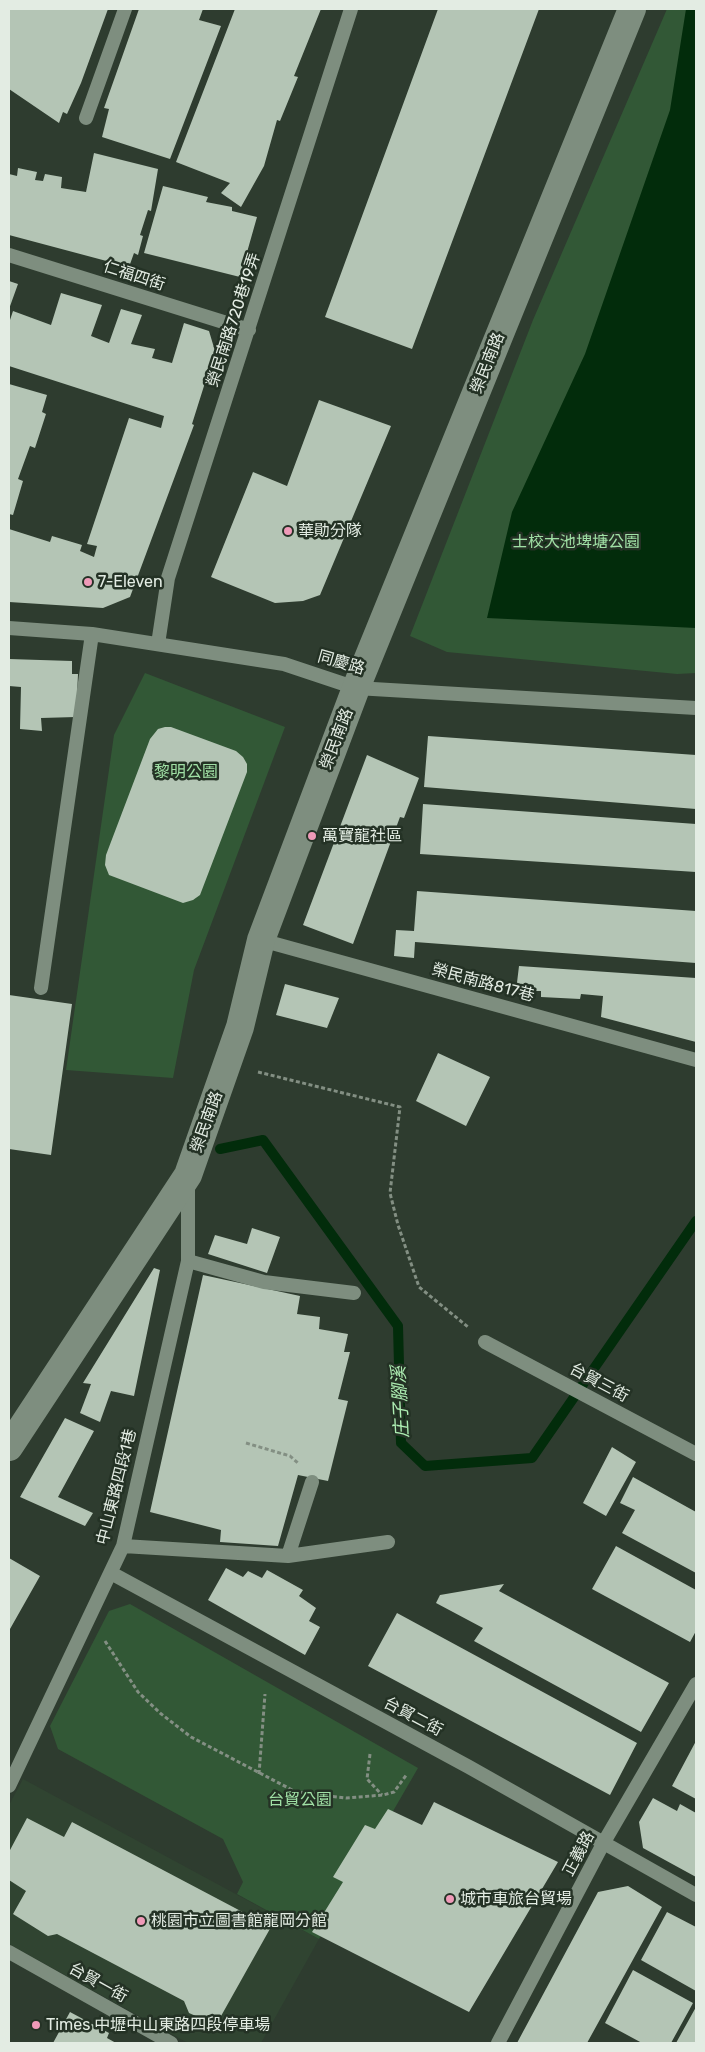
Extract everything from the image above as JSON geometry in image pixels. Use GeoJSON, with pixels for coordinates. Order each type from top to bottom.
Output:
{"type":"FeatureCollection","features":[{"type":"Feature","properties":{"kind":"street","name":"榮民南路"},"geometry":{"type":"LineString","coordinates":[[9,1447],[188,1175],[240,1027],[261,940],[356,688],[632,9]]}},
{"type":"Feature","properties":{"kind":"lane"},"geometry":{"type":"LineString","coordinates":[[86,118],[126,9]]}},
{"type":"Feature","properties":{"kind":"lane","name":"榮民南路720巷19弄"},"geometry":{"type":"LineString","coordinates":[[158,644],[168,578],[351,9]]}},
{"type":"Feature","properties":{"kind":"lane","name":"仁福四街"},"geometry":{"type":"LineString","coordinates":[[9,254],[249,330]]}},
{"type":"Feature","properties":{"kind":"lane","name":"同慶路"},"geometry":{"type":"LineString","coordinates":[[9,628],[92,634],[284,664],[356,688],[696,708]]}},
{"type":"Feature","properties":{"kind":"lane"},"geometry":{"type":"LineString","coordinates":[[41,988],[92,634]]}},
{"type":"Feature","properties":{"kind":"lane","name":"榮民南路817巷"},"geometry":{"type":"LineString","coordinates":[[261,940],[696,1060]]}},
{"type":"Feature","properties":{"kind":"lane","name":"中山東路四段1巷"},"geometry":{"type":"LineString","coordinates":[[9,1786],[123,1546],[188,1261],[188,1175]]}},
{"type":"Feature","properties":{"kind":"lane"},"geometry":{"type":"LineString","coordinates":[[188,1261],[264,1282],[354,1293]]}},
{"type":"Feature","properties":{"kind":"lane","name":"台貿三街"},"geometry":{"type":"LineString","coordinates":[[485,1342],[696,1454]]}},
{"type":"Feature","properties":{"kind":"lane"},"geometry":{"type":"LineString","coordinates":[[288,1556],[312,1482]]}},
{"type":"Feature","properties":{"kind":"lane"},"geometry":{"type":"LineString","coordinates":[[123,1546],[288,1556],[388,1542]]}},
{"type":"Feature","properties":{"kind":"lane","name":"台貿二街"},"geometry":{"type":"LineString","coordinates":[[111,1573],[604,1842],[696,1895]]}},
{"type":"Feature","properties":{"kind":"lane","name":"正義路"},"geometry":{"type":"LineString","coordinates":[[498,2043],[604,1842],[696,1684]]}},
{"type":"Feature","properties":{"kind":"lane","name":"台貿一街"},"geometry":{"type":"LineString","coordinates":[[9,1952],[162,2041]]}},
{"type":"Feature","properties":{"kind":"path"},"geometry":{"type":"LineString","coordinates":[[228,1064],[400,1107],[390,1193],[398,1224],[420,1286],[485,1342]]}},
{"type":"Feature","properties":{"kind":"path"},"geometry":{"type":"LineString","coordinates":[[246,1443],[290,1456],[300,1465],[302,1471],[312,1482]]}},
{"type":"Feature","properties":{"kind":"path"},"geometry":{"type":"LineString","coordinates":[[104,1641],[138,1692],[160,1713],[191,1737],[296,1792],[346,1798],[383,1795],[394,1792],[407,1774]]}},
{"type":"Feature","properties":{"kind":"path"},"geometry":{"type":"LineString","coordinates":[[259,1774],[265,1694]]}},
{"type":"Feature","properties":{"kind":"path"},"geometry":{"type":"LineString","coordinates":[[370,1754],[367,1779],[383,1795]]}},
{"type":"Feature","properties":{"kind":"shaded area"},"geometry":{"type":"Polygon","coordinates":[[[686,9],[696,9],[696,628],[487,618],[512,512],[585,354],[670,110],[686,9]]]}},
{"type":"Feature","properties":{"kind":"shaded area"},"geometry":{"type":"Polygon","coordinates":[[[23,1779],[319,1939],[261,2043],[188,2043],[9,1944],[9,1805],[23,1779]]]}},
{"type":"Feature","properties":{"kind":"green space","name":"士校大池埤塘公園"},"geometry":{"type":"Polygon","coordinates":[[[667,9],[696,9],[696,673],[677,674],[447,652],[410,636],[533,320],[667,9]]]}},
{"type":"Feature","properties":{"kind":"green space","name":"黎明公園"},"geometry":{"type":"Polygon","coordinates":[[[145,673],[285,727],[194,970],[173,1078],[66,1070],[114,735],[145,673]]]}},
{"type":"Feature","properties":{"kind":"green space","name":"台貿公園"},"geometry":{"type":"Polygon","coordinates":[[[130,1604],[418,1768],[319,1939],[237,1894],[243,1882],[223,1839],[58,1749],[50,1726],[109,1611],[130,1604]]]}},
{"type":"Feature","properties":{"kind":"building"},"geometry":{"type":"Polygon","coordinates":[[[10,9],[108,9],[81,83],[67,114],[63,112],[59,123],[9,89],[10,9]]]}},
{"type":"Feature","properties":{"kind":"building"},"geometry":{"type":"Polygon","coordinates":[[[139,9],[203,9],[199,20],[221,26],[170,159],[102,137],[109,109],[104,108],[139,9]]]}},
{"type":"Feature","properties":{"kind":"building"},"geometry":{"type":"Polygon","coordinates":[[[235,9],[321,9],[294,76],[298,77],[280,121],[277,120],[264,166],[241,207],[221,193],[230,183],[176,162],[235,9]]]}},
{"type":"Feature","properties":{"kind":"building"},"geometry":{"type":"Polygon","coordinates":[[[438,9],[539,9],[412,349],[325,317],[438,9]]]}},
{"type":"Feature","properties":{"kind":"building"},"geometry":{"type":"Polygon","coordinates":[[[94,153],[158,169],[151,211],[148,210],[140,235],[143,236],[138,255],[134,253],[129,267],[9,235],[9,174],[17,176],[18,168],[37,172],[35,180],[43,181],[45,174],[62,177],[61,188],[86,192],[94,153]]]}},
{"type":"Feature","properties":{"kind":"building"},"geometry":{"type":"Polygon","coordinates":[[[163,186],[208,197],[206,202],[232,207],[232,211],[257,217],[240,277],[144,253],[163,186]]]}},
{"type":"Feature","properties":{"kind":"building"},"geometry":{"type":"Polygon","coordinates":[[[9,281],[18,284],[9,309],[9,281]]]}},
{"type":"Feature","properties":{"kind":"building"},"geometry":{"type":"Polygon","coordinates":[[[61,293],[102,305],[91,336],[109,343],[121,309],[142,315],[131,344],[155,349],[152,358],[172,363],[184,323],[209,331],[215,351],[192,424],[194,425],[130,597],[103,608],[9,602],[9,529],[50,542],[52,536],[82,545],[80,551],[94,557],[97,546],[87,544],[129,418],[161,428],[164,416],[9,366],[9,323],[13,311],[51,325],[61,293]]]}},
{"type":"Feature","properties":{"kind":"building"},"geometry":{"type":"Polygon","coordinates":[[[9,384],[47,395],[42,412],[46,414],[35,448],[30,446],[18,479],[23,481],[13,515],[9,514],[9,384]]]}},
{"type":"Feature","properties":{"kind":"building","name":"華勛分隊"},"geometry":{"type":"Polygon","coordinates":[[[319,400],[391,426],[320,595],[303,601],[275,603],[211,577],[253,472],[287,486],[319,400]]]}},
{"type":"Feature","properties":{"kind":"building"},"geometry":{"type":"Polygon","coordinates":[[[9,659],[72,661],[72,674],[78,674],[76,717],[41,718],[42,731],[20,729],[21,687],[9,686],[9,659]]]}},
{"type":"Feature","properties":{"kind":"building"},"geometry":{"type":"Polygon","coordinates":[[[171,727],[236,751],[247,764],[247,772],[200,895],[193,900],[183,903],[109,875],[105,865],[106,855],[150,739],[158,729],[171,727]]]}},
{"type":"Feature","properties":{"kind":"building"},"geometry":{"type":"Polygon","coordinates":[[[428,736],[696,755],[696,809],[424,787],[428,736]]]}},
{"type":"Feature","properties":{"kind":"building"},"geometry":{"type":"Polygon","coordinates":[[[367,755],[419,778],[404,818],[400,817],[353,944],[303,925],[367,755]]]}},
{"type":"Feature","properties":{"kind":"building"},"geometry":{"type":"Polygon","coordinates":[[[423,804],[696,824],[696,872],[420,854],[423,804]]]}},
{"type":"Feature","properties":{"kind":"building"},"geometry":{"type":"Polygon","coordinates":[[[417,891],[696,911],[696,963],[415,942],[414,958],[394,956],[396,930],[414,931],[417,891]]]}},
{"type":"Feature","properties":{"kind":"building"},"geometry":{"type":"Polygon","coordinates":[[[519,966],[696,978],[696,1042],[601,1017],[603,996],[581,994],[580,999],[541,997],[541,991],[516,991],[519,966]]]}},
{"type":"Feature","properties":{"kind":"building"},"geometry":{"type":"Polygon","coordinates":[[[285,984],[339,998],[327,1028],[276,1015],[285,984]]]}},
{"type":"Feature","properties":{"kind":"building"},"geometry":{"type":"Polygon","coordinates":[[[9,995],[72,1004],[51,1155],[9,1149],[9,995]]]}},
{"type":"Feature","properties":{"kind":"building"},"geometry":{"type":"Polygon","coordinates":[[[438,1053],[490,1077],[466,1126],[416,1101],[438,1053]]]}},
{"type":"Feature","properties":{"kind":"building"},"geometry":{"type":"Polygon","coordinates":[[[252,1228],[280,1237],[267,1273],[208,1254],[215,1235],[247,1244],[252,1228]]]}},
{"type":"Feature","properties":{"kind":"building"},"geometry":{"type":"Polygon","coordinates":[[[154,1268],[160,1270],[134,1396],[111,1391],[100,1422],[80,1413],[91,1384],[83,1383],[154,1268]]]}},
{"type":"Feature","properties":{"kind":"building"},"geometry":{"type":"Polygon","coordinates":[[[203,1275],[300,1296],[297,1314],[320,1317],[319,1329],[348,1334],[344,1352],[350,1352],[338,1399],[348,1401],[328,1481],[298,1475],[278,1546],[220,1542],[221,1530],[150,1512],[203,1275]]]}},
{"type":"Feature","properties":{"kind":"building"},"geometry":{"type":"Polygon","coordinates":[[[65,1418],[94,1431],[58,1497],[93,1513],[85,1526],[20,1497],[65,1418]]]}},
{"type":"Feature","properties":{"kind":"building"},"geometry":{"type":"Polygon","coordinates":[[[612,1447],[636,1462],[606,1516],[583,1503],[612,1447]]]}},
{"type":"Feature","properties":{"kind":"building"},"geometry":{"type":"Polygon","coordinates":[[[633,1477],[696,1512],[696,1573],[622,1533],[635,1510],[620,1503],[633,1477]]]}},
{"type":"Feature","properties":{"kind":"building"},"geometry":{"type":"Polygon","coordinates":[[[616,1546],[696,1590],[696,1631],[690,1642],[592,1589],[616,1546]]]}},
{"type":"Feature","properties":{"kind":"building"},"geometry":{"type":"Polygon","coordinates":[[[9,1558],[40,1576],[10,1629],[9,1628],[9,1558]]]}},
{"type":"Feature","properties":{"kind":"building"},"geometry":{"type":"Polygon","coordinates":[[[226,1568],[243,1577],[248,1571],[262,1578],[267,1570],[303,1590],[299,1596],[316,1608],[309,1621],[320,1627],[305,1655],[208,1600],[226,1568]]]}},
{"type":"Feature","properties":{"kind":"building"},"geometry":{"type":"Polygon","coordinates":[[[504,1584],[499,1591],[669,1683],[641,1732],[474,1641],[483,1628],[436,1603],[440,1595],[504,1584]]]}},
{"type":"Feature","properties":{"kind":"building"},"geometry":{"type":"Polygon","coordinates":[[[397,1613],[637,1743],[610,1795],[368,1666],[397,1613]]]}},
{"type":"Feature","properties":{"kind":"building"},"geometry":{"type":"Polygon","coordinates":[[[696,1741],[696,1799],[672,1786],[696,1741]]]}},
{"type":"Feature","properties":{"kind":"building"},"geometry":{"type":"Polygon","coordinates":[[[653,1798],[677,1811],[680,1804],[696,1813],[696,1877],[643,1848],[639,1822],[653,1798]]]}},
{"type":"Feature","properties":{"kind":"building"},"geometry":{"type":"Polygon","coordinates":[[[434,1802],[558,1862],[469,2012],[312,1932],[343,1882],[333,1877],[365,1825],[375,1829],[388,1809],[422,1825],[434,1802]]]}},
{"type":"Feature","properties":{"kind":"building","name":"桃園市立圖書館龍岡分館"},"geometry":{"type":"Polygon","coordinates":[[[27,1818],[64,1837],[72,1822],[271,1927],[216,2025],[189,2013],[184,2001],[57,1934],[48,1936],[13,1914],[26,1891],[9,1880],[9,1852],[27,1818]]]}},
{"type":"Feature","properties":{"kind":"building"},"geometry":{"type":"Polygon","coordinates":[[[628,1886],[662,1907],[587,2043],[517,2043],[598,1892],[628,1886]]]}},
{"type":"Feature","properties":{"kind":"building"},"geometry":{"type":"Polygon","coordinates":[[[667,1912],[696,1927],[696,1991],[641,1960],[667,1912]]]}},
{"type":"Feature","properties":{"kind":"building"},"geometry":{"type":"Polygon","coordinates":[[[633,1970],[693,2003],[671,2043],[642,2043],[605,2023],[633,1970]]]}},
{"type":"Feature","properties":{"kind":"building"},"geometry":{"type":"Polygon","coordinates":[[[696,2007],[696,2043],[676,2043],[696,2007]]]}},
{"type":"Feature","properties":{"kind":"building"},"geometry":{"type":"Polygon","coordinates":[[[70,2012],[109,2033],[107,2038],[116,2043],[53,2043],[70,2012]]]}},
{"type":"Feature","properties":{"kind":"waterway","name":"庄子腳溪"},"geometry":{"type":"LineString","coordinates":[[220,1149],[263,1140],[398,1326],[401,1443],[425,1466],[532,1458],[696,1221]]}},
{"type":"Feature","properties":{"kind":"place","name":"華勛分隊"},"geometry":{"type":"Point","coordinates":[288,531]}},
{"type":"Feature","properties":{"kind":"place","name":"7-Eleven"},"geometry":{"type":"Point","coordinates":[88,582]}},
{"type":"Feature","properties":{"kind":"place","name":"萬寶龍社區"},"geometry":{"type":"Point","coordinates":[312,836]}},
{"type":"Feature","properties":{"kind":"place","name":"城市車旅台貿場"},"geometry":{"type":"Point","coordinates":[450,1899]}},
{"type":"Feature","properties":{"kind":"place","name":"桃園市立圖書館龍岡分館"},"geometry":{"type":"Point","coordinates":[141,1921]}},
{"type":"Feature","properties":{"kind":"place","name":"Times 中壢中山東路四段停車場"},"geometry":{"type":"Point","coordinates":[36,2025]}}]}
